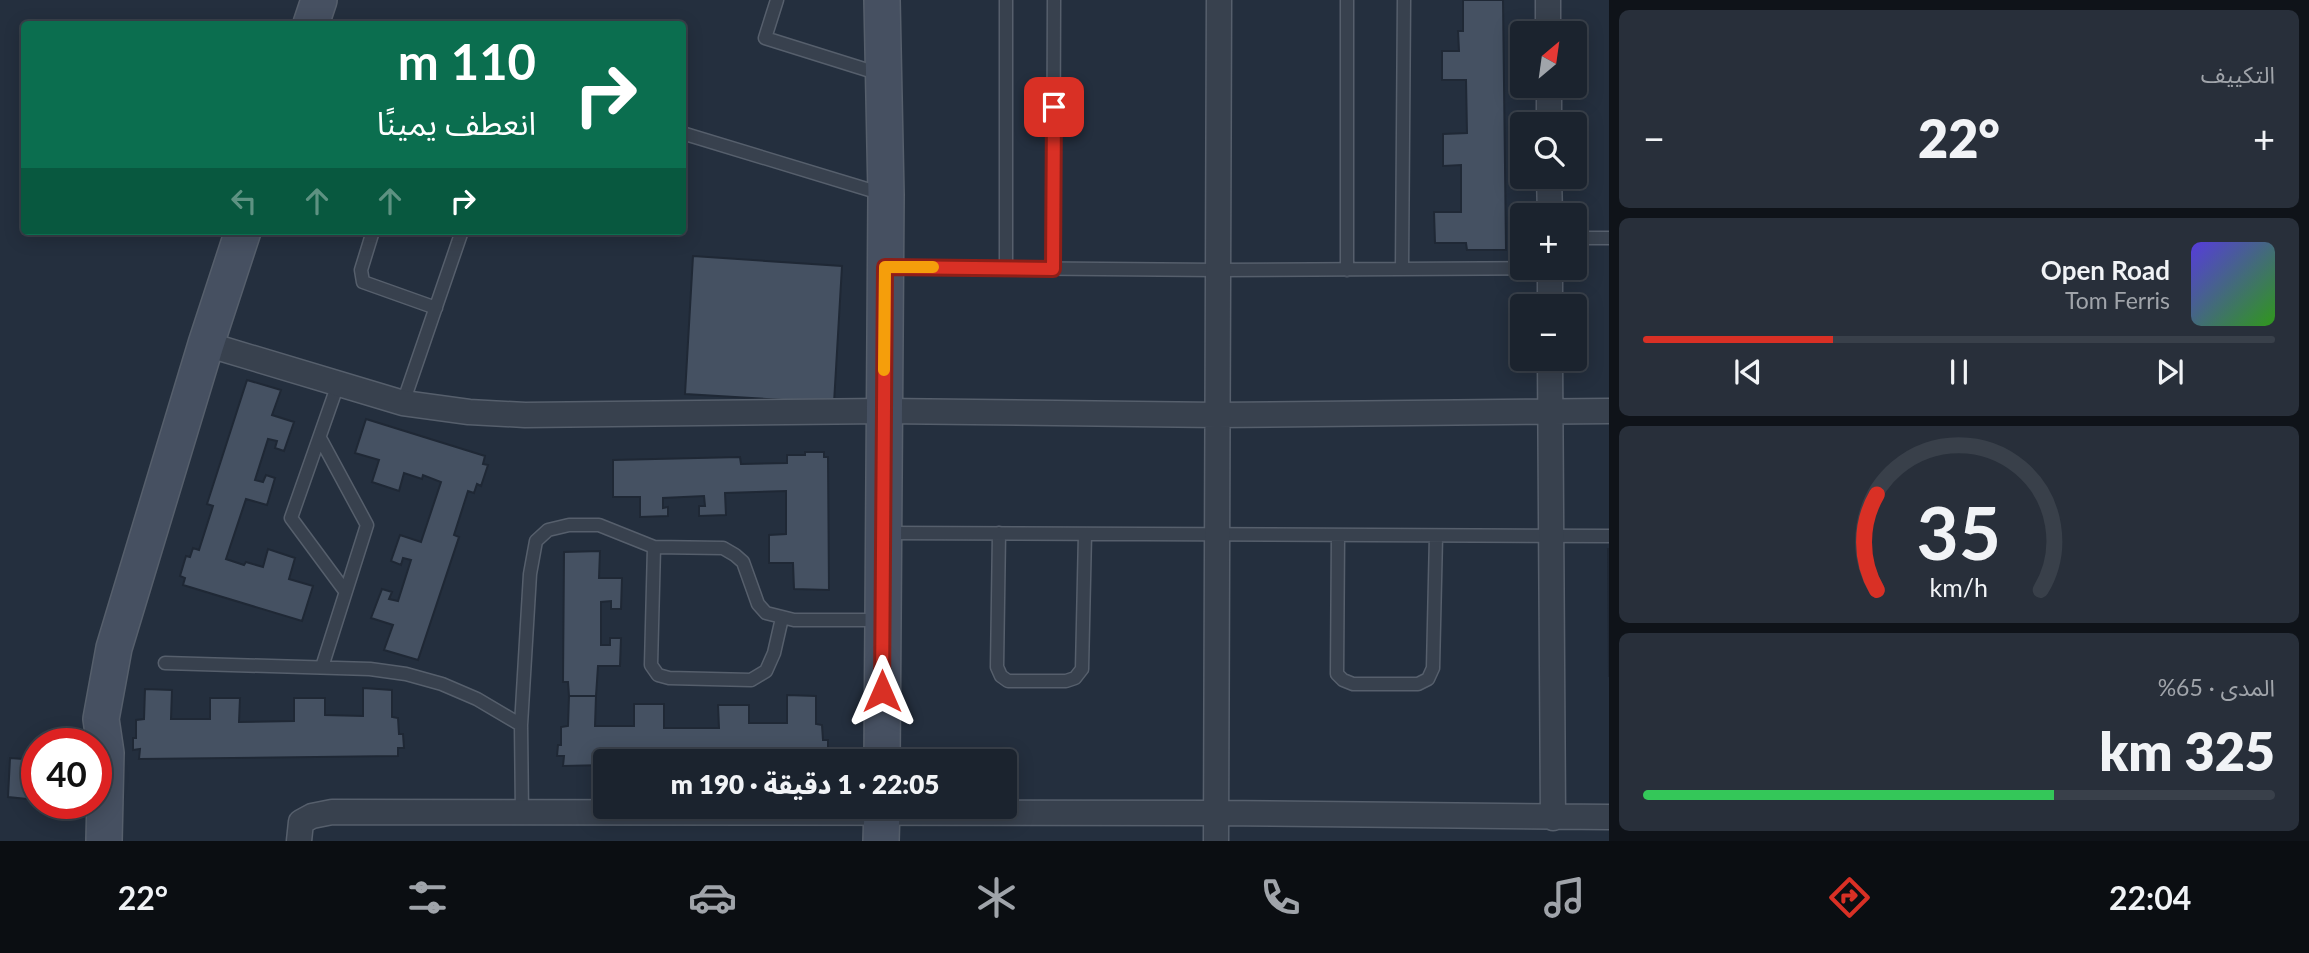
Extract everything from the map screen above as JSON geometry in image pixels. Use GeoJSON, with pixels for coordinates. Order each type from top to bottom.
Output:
{"type":"FeatureCollection","features":[{"type":"Feature","properties":{"kind":"street"},"geometry":{"type":"LineString","coordinates":[[312,21],[319,0]]}},
{"type":"Feature","properties":{"kind":"street"},"geometry":{"type":"LineString","coordinates":[[882,0],[886,195],[882,749]]}},
{"type":"Feature","properties":{"kind":"street"},"geometry":{"type":"LineString","coordinates":[[1216,841],[1219,0]]}},
{"type":"Feature","properties":{"kind":"street"},"geometry":{"type":"LineString","coordinates":[[1548,0],[1548,21]]}},
{"type":"Feature","properties":{"kind":"street"},"geometry":{"type":"LineString","coordinates":[[104,841],[106,753],[101,719],[114,649],[242,235]]}},
{"type":"Feature","properties":{"kind":"street"},"geometry":{"type":"LineString","coordinates":[[206,344],[403,402],[469,412],[524,415],[884,411],[1217,415],[1609,411]]}},
{"type":"Feature","properties":{"kind":"street"},"geometry":{"type":"LineString","coordinates":[[1550,371],[1553,818]]}},
{"type":"Feature","properties":{"kind":"street"},"geometry":{"type":"LineString","coordinates":[[299,841],[301,822],[312,816],[332,812],[881,820],[1216,813],[1609,817]]}},
{"type":"Feature","properties":{"kind":"lane"},"geometry":{"type":"LineString","coordinates":[[777,0],[765,38],[883,76]]}},
{"type":"Feature","properties":{"kind":"lane"},"geometry":{"type":"LineString","coordinates":[[1006,0],[1006,268]]}},
{"type":"Feature","properties":{"kind":"lane"},"geometry":{"type":"LineString","coordinates":[[1053,269],[1054,0]]}},
{"type":"Feature","properties":{"kind":"lane"},"geometry":{"type":"LineString","coordinates":[[1347,0],[1347,270]]}},
{"type":"Feature","properties":{"kind":"lane"},"geometry":{"type":"LineString","coordinates":[[1402,270],[1404,0]]}},
{"type":"Feature","properties":{"kind":"lane"},"geometry":{"type":"LineString","coordinates":[[686,134],[886,195]]}},
{"type":"Feature","properties":{"kind":"lane"},"geometry":{"type":"LineString","coordinates":[[372,235],[360,270],[363,282],[436,308]]}},
{"type":"Feature","properties":{"kind":"lane"},"geometry":{"type":"LineString","coordinates":[[403,402],[461,235]]}},
{"type":"Feature","properties":{"kind":"lane"},"geometry":{"type":"LineString","coordinates":[[1587,238],[1609,238]]}},
{"type":"Feature","properties":{"kind":"lane"},"geometry":{"type":"LineString","coordinates":[[885,267],[1217,270],[1510,269]]}},
{"type":"Feature","properties":{"kind":"lane"},"geometry":{"type":"LineString","coordinates":[[338,384],[291,518],[345,591]]}},
{"type":"Feature","properties":{"kind":"lane"},"geometry":{"type":"LineString","coordinates":[[320,438],[367,525],[322,667]]}},
{"type":"Feature","properties":{"kind":"lane"},"geometry":{"type":"LineString","coordinates":[[522,813],[521,725],[530,573],[536,541],[548,530],[569,525],[598,525],[654,547],[723,548],[743,562],[758,604],[766,613],[794,620],[882,620]]}},
{"type":"Feature","properties":{"kind":"lane"},"geometry":{"type":"LineString","coordinates":[[883,533],[1609,536]]}},
{"type":"Feature","properties":{"kind":"lane"},"geometry":{"type":"LineString","coordinates":[[999,533],[997,667],[1001,676],[1008,681],[1066,681],[1075,678],[1082,669],[1085,534]]}},
{"type":"Feature","properties":{"kind":"lane"},"geometry":{"type":"LineString","coordinates":[[1338,535],[1337,674],[1353,684],[1418,684],[1428,679],[1433,668],[1436,536]]}},
{"type":"Feature","properties":{"kind":"lane"},"geometry":{"type":"LineString","coordinates":[[654,547],[651,665],[658,675],[669,678],[751,680],[766,671],[774,653],[782,618]]}},
{"type":"Feature","properties":{"kind":"lane"},"geometry":{"type":"LineString","coordinates":[[165,663],[370,669],[406,674],[442,684],[477,699],[521,725]]}},
{"type":"Feature","properties":{"kind":"building"},"geometry":{"type":"Polygon","coordinates":[[[1463,0],[1503,0],[1506,250],[1467,250],[1466,243],[1435,243],[1434,212],[1461,212],[1461,165],[1443,166],[1443,134],[1467,133],[1466,80],[1442,80],[1442,51],[1459,51],[1458,31],[1463,31],[1463,0]]]}},
{"type":"Feature","properties":{"kind":"building"},"geometry":{"type":"Polygon","coordinates":[[[693,256],[842,266],[834,403],[685,394],[693,256]]]}},
{"type":"Feature","properties":{"kind":"building"},"geometry":{"type":"Polygon","coordinates":[[[247,380],[281,390],[272,415],[294,422],[284,451],[275,448],[277,441],[268,439],[255,480],[263,482],[266,475],[275,478],[267,505],[246,499],[226,559],[263,567],[268,549],[295,558],[289,579],[313,586],[302,621],[183,585],[185,578],[180,576],[186,556],[190,557],[193,548],[199,550],[213,506],[207,504],[247,380]]]}},
{"type":"Feature","properties":{"kind":"building"},"geometry":{"type":"Polygon","coordinates":[[[366,419],[485,456],[483,464],[488,465],[481,486],[477,484],[474,493],[468,491],[454,535],[459,537],[418,660],[384,650],[393,625],[371,618],[382,589],[392,592],[389,599],[398,601],[411,560],[403,558],[401,565],[391,561],[400,535],[421,542],[441,482],[423,475],[422,479],[404,473],[399,491],[372,482],[379,460],[355,453],[366,419]]]}},
{"type":"Feature","properties":{"kind":"building"},"geometry":{"type":"Polygon","coordinates":[[[805,452],[824,452],[824,457],[828,457],[829,590],[794,589],[793,563],[769,563],[769,535],[786,534],[786,491],[725,493],[726,515],[699,516],[699,506],[705,506],[704,496],[663,498],[663,508],[668,507],[668,516],[640,517],[640,497],[613,497],[613,460],[740,457],[741,464],[787,463],[787,455],[805,455],[805,452]]]}},
{"type":"Feature","properties":{"kind":"building"},"geometry":{"type":"Polygon","coordinates":[[[1608,549],[1609,549],[1609,677],[1608,549]]]}},
{"type":"Feature","properties":{"kind":"building"},"geometry":{"type":"Polygon","coordinates":[[[600,551],[599,578],[622,578],[621,609],[611,609],[611,601],[601,602],[601,645],[610,645],[610,638],[621,638],[620,666],[598,666],[596,696],[569,696],[568,682],[563,682],[564,552],[600,551]]]}},
{"type":"Feature","properties":{"kind":"building"},"geometry":{"type":"Polygon","coordinates":[[[363,688],[392,690],[392,717],[398,718],[399,734],[403,734],[404,748],[398,748],[398,756],[139,759],[140,749],[133,750],[136,720],[144,719],[145,689],[172,690],[171,719],[210,719],[210,698],[240,698],[239,722],[294,721],[294,698],[325,698],[325,715],[363,716],[363,688]]]}},
{"type":"Feature","properties":{"kind":"building"},"geometry":{"type":"Polygon","coordinates":[[[787,695],[816,696],[816,724],[822,725],[823,740],[828,740],[828,749],[593,749],[593,765],[563,766],[564,756],[557,756],[558,745],[561,745],[561,727],[568,726],[569,696],[596,696],[595,726],[634,726],[634,704],[664,704],[664,728],[719,728],[718,705],[749,705],[749,723],[787,723],[787,695]]]}},
{"type":"Feature","properties":{"kind":"building"},"geometry":{"type":"Polygon","coordinates":[[[10,758],[21,759],[21,798],[8,797],[10,758]]]}},
{"type":"Feature","properties":{"kind":"slow traffic"},"geometry":{"type":"LineString","coordinates":[[884,370],[885,267],[933,267]]}},
{"type":"Feature","properties":{"kind":"route"},"geometry":{"type":"LineString","coordinates":[[882,691],[885,267],[1053,269],[1054,107]]}}]}
